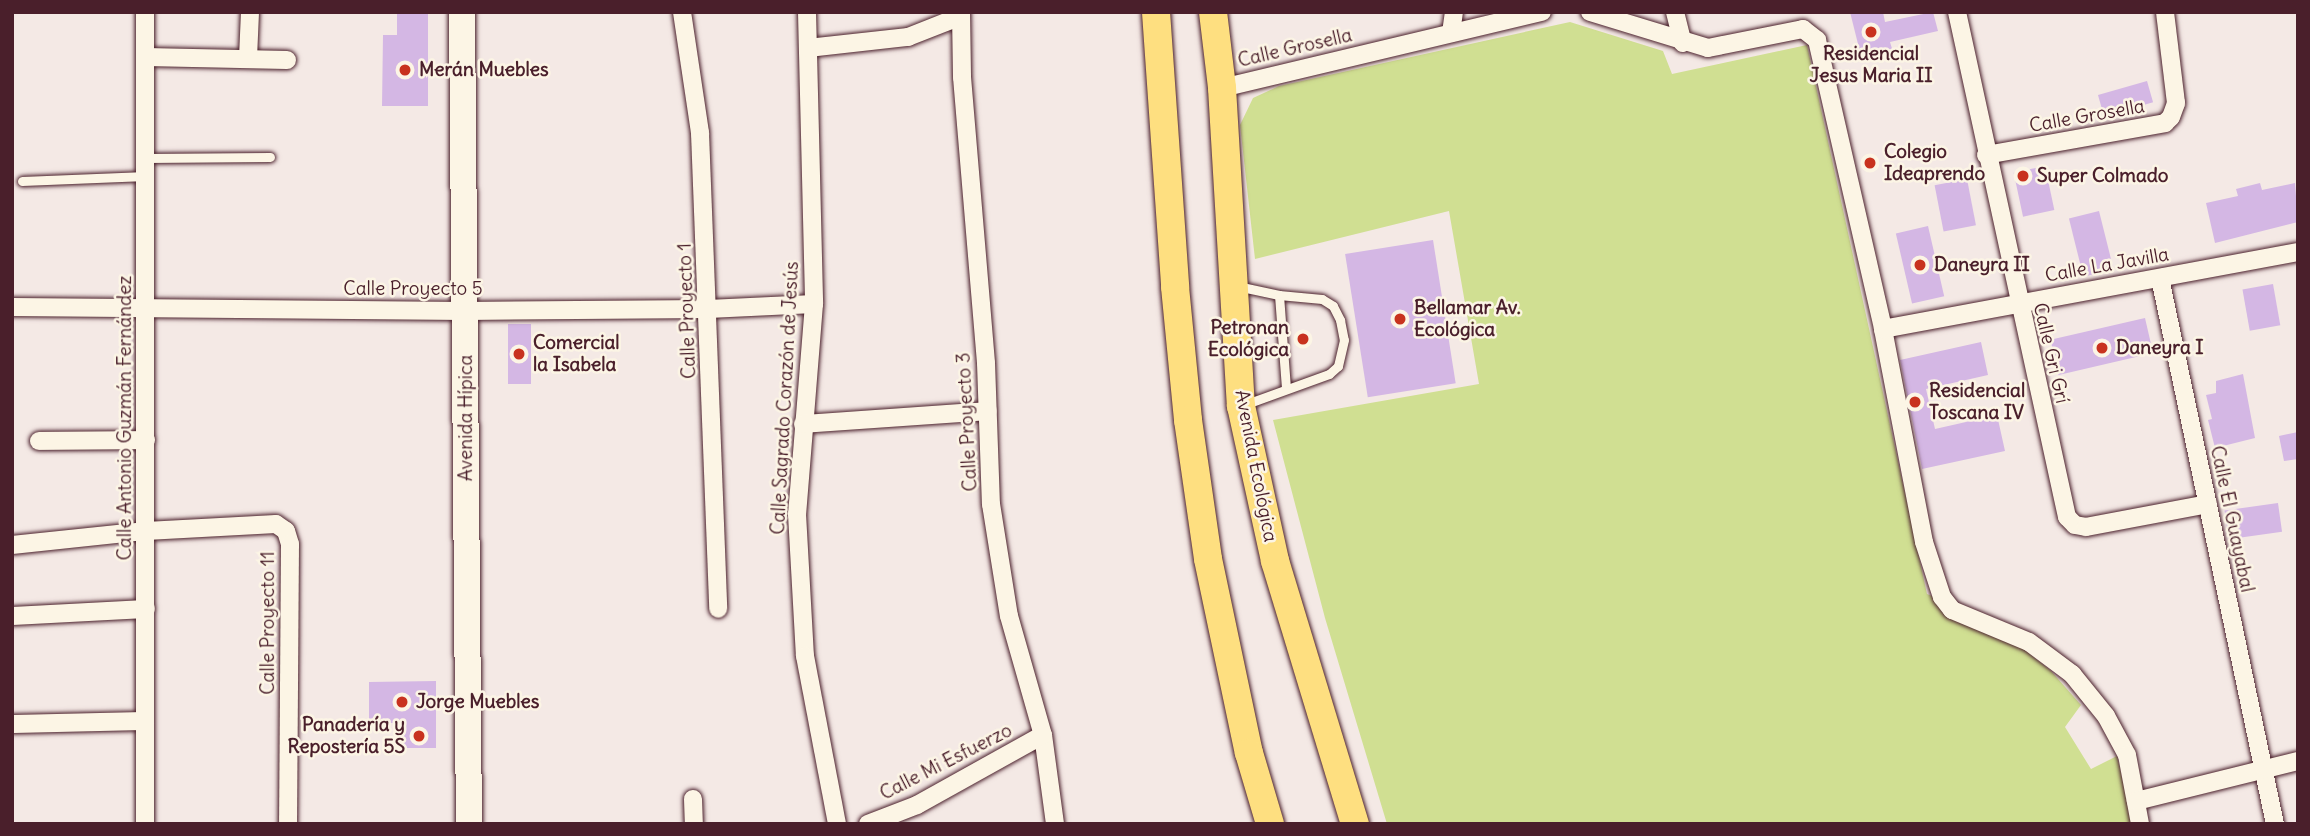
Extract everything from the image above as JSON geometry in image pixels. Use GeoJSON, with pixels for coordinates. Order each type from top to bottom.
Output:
{"type":"FeatureCollection","features":[{"type":"Feature","properties":{"kind":"main road"},"geometry":{"type":"LineString","coordinates":[[1156,12],[1175,287],[1193,458],[1210,572],[1249,753],[1270,824]]}},
{"type":"Feature","properties":{"kind":"main road","name":"Avenida Ecológica"},"geometry":{"type":"LineString","coordinates":[[1213,12],[1222,88],[1241,406],[1275,561],[1355,824]]}},
{"type":"Feature","properties":{"kind":"street","name":"Calle Antonio Guzmán Fernández"},"geometry":{"type":"LineString","coordinates":[[145,12],[145,824]]}},
{"type":"Feature","properties":{"kind":"street"},"geometry":{"type":"LineString","coordinates":[[248,58],[250,12]]}},
{"type":"Feature","properties":{"kind":"street","name":"Avenida Hípica"},"geometry":{"type":"LineString","coordinates":[[462,12],[468,824]]}},
{"type":"Feature","properties":{"kind":"street","name":"Calle Proyecto 1"},"geometry":{"type":"LineString","coordinates":[[682,12],[700,133],[718,609]]}},
{"type":"Feature","properties":{"kind":"street","name":"Calle Sagrado Corazón de Jesús"},"geometry":{"type":"LineString","coordinates":[[807,12],[814,304],[797,514],[805,656],[837,824]]}},
{"type":"Feature","properties":{"kind":"street"},"geometry":{"type":"LineString","coordinates":[[1451,33],[1454,12]]}},
{"type":"Feature","properties":{"kind":"street","name":"Calle Grosella"},"geometry":{"type":"LineString","coordinates":[[1222,88],[1542,12]]}},
{"type":"Feature","properties":{"kind":"street"},"geometry":{"type":"LineString","coordinates":[[1590,12],[1664,33],[1683,43],[1708,48],[1803,29],[1817,40],[1883,329],[1919,516],[1942,597],[1952,610],[2028,642],[2072,674],[2106,716],[2127,755],[2140,824]]}},
{"type":"Feature","properties":{"kind":"street"},"geometry":{"type":"LineString","coordinates":[[1675,12],[1683,43]]}},
{"type":"Feature","properties":{"kind":"street","name":"Calle Gri Grí"},"geometry":{"type":"LineString","coordinates":[[1956,12],[2067,517],[2075,525],[2086,527],[2208,504]]}},
{"type":"Feature","properties":{"kind":"street","name":"Calle Grosella"},"geometry":{"type":"LineString","coordinates":[[1986,155],[2165,123],[2171,117],[2176,103],[2165,12]]}},
{"type":"Feature","properties":{"kind":"street"},"geometry":{"type":"LineString","coordinates":[[808,48],[908,37],[961,14]]}},
{"type":"Feature","properties":{"kind":"street","name":"Calle Proyecto 3"},"geometry":{"type":"LineString","coordinates":[[961,14],[962,77],[988,411],[992,504],[1009,616],[1043,735],[1055,824]]}},
{"type":"Feature","properties":{"kind":"street"},"geometry":{"type":"LineString","coordinates":[[146,57],[286,60]]}},
{"type":"Feature","properties":{"kind":"street","name":"Calle La Javilla"},"geometry":{"type":"LineString","coordinates":[[1883,329],[2298,252]]}},
{"type":"Feature","properties":{"kind":"street","name":"Calle El Guayabal"},"geometry":{"type":"LineString","coordinates":[[2160,278],[2274,824]]}},
{"type":"Feature","properties":{"kind":"street","name":"Calle Proyecto 5"},"geometry":{"type":"LineString","coordinates":[[12,307],[465,311],[708,309],[814,304]]}},
{"type":"Feature","properties":{"kind":"street"},"geometry":{"type":"LineString","coordinates":[[803,424],[988,411]]}},
{"type":"Feature","properties":{"kind":"street"},"geometry":{"type":"LineString","coordinates":[[39,441],[146,440]]}},
{"type":"Feature","properties":{"kind":"street","name":"Calle Proyecto 11"},"geometry":{"type":"LineString","coordinates":[[12,545],[146,531],[276,524],[286,531],[290,544],[288,824]]}},
{"type":"Feature","properties":{"kind":"street"},"geometry":{"type":"LineString","coordinates":[[12,616],[146,609]]}},
{"type":"Feature","properties":{"kind":"street"},"geometry":{"type":"LineString","coordinates":[[12,724],[145,721]]}},
{"type":"Feature","properties":{"kind":"street","name":"Calle Mi Esfuerzo"},"geometry":{"type":"LineString","coordinates":[[868,824],[916,805],[1043,735]]}},
{"type":"Feature","properties":{"kind":"street"},"geometry":{"type":"LineString","coordinates":[[2136,802],[2298,761]]}},
{"type":"Feature","properties":{"kind":"street"},"geometry":{"type":"LineString","coordinates":[[692,799],[694,824]]}},
{"type":"Feature","properties":{"kind":"lane"},"geometry":{"type":"LineString","coordinates":[[22,181],[146,167],[270,158]]}},
{"type":"Feature","properties":{"kind":"lane"},"geometry":{"type":"LineString","coordinates":[[1232,285],[1279,295],[1322,299],[1333,306],[1340,320],[1344,340],[1338,366],[1329,374],[1241,406]]}},
{"type":"Feature","properties":{"kind":"lane"},"geometry":{"type":"LineString","coordinates":[[1279,295],[1286,388]]}},
{"type":"Feature","properties":{"kind":"green space"},"geometry":{"type":"Polygon","coordinates":[[[1570,22],[1663,51],[1672,74],[1807,45],[1927,594],[1984,617],[2051,671],[2081,705],[2065,727],[2091,769],[2117,756],[2133,824],[1387,824],[1325,618],[1273,420],[1479,384],[1449,211],[1255,259],[1240,125],[1253,98],[1279,86],[1570,22]]]}},
{"type":"Feature","properties":{"kind":"building","name":"Merán Muebles"},"geometry":{"type":"Polygon","coordinates":[[[397,12],[428,12],[428,106],[382,106],[383,35],[397,35],[397,12]]]}},
{"type":"Feature","properties":{"kind":"building"},"geometry":{"type":"Polygon","coordinates":[[[1850,12],[1883,12],[1885,22],[1933,12],[1938,31],[1890,42],[1893,52],[1862,60],[1850,12]]]}},
{"type":"Feature","properties":{"kind":"building"},"geometry":{"type":"Polygon","coordinates":[[[2147,81],[2153,102],[2104,116],[2098,95],[2147,81]]]}},
{"type":"Feature","properties":{"kind":"building"},"geometry":{"type":"Polygon","coordinates":[[[2045,166],[2054,210],[2023,217],[2014,173],[2045,166]]]}},
{"type":"Feature","properties":{"kind":"building"},"geometry":{"type":"Polygon","coordinates":[[[1967,179],[1976,225],[1944,231],[1935,185],[1967,179]]]}},
{"type":"Feature","properties":{"kind":"building"},"geometry":{"type":"Polygon","coordinates":[[[2260,183],[2262,190],[2295,183],[2298,222],[2215,243],[2206,203],[2238,196],[2236,189],[2260,183]]]}},
{"type":"Feature","properties":{"kind":"building"},"geometry":{"type":"Polygon","coordinates":[[[2099,211],[2114,269],[2083,277],[2069,218],[2099,211]]]}},
{"type":"Feature","properties":{"kind":"building","name":"Daneyra II"},"geometry":{"type":"Polygon","coordinates":[[[1928,226],[1944,296],[1912,304],[1896,233],[1928,226]]]}},
{"type":"Feature","properties":{"kind":"building","name":"Bellamar Av. Ecológica"},"geometry":{"type":"Polygon","coordinates":[[[1433,240],[1456,383],[1368,397],[1345,254],[1433,240]]]}},
{"type":"Feature","properties":{"kind":"building"},"geometry":{"type":"Polygon","coordinates":[[[2273,284],[2280,325],[2250,331],[2242,289],[2273,284]]]}},
{"type":"Feature","properties":{"kind":"building","name":"Daneyra I"},"geometry":{"type":"Polygon","coordinates":[[[2145,318],[2153,353],[2059,375],[2050,340],[2145,318]]]}},
{"type":"Feature","properties":{"kind":"building","name":"Comercial la Isabela"},"geometry":{"type":"Polygon","coordinates":[[[508,324],[531,324],[531,384],[508,384],[508,324]]]}},
{"type":"Feature","properties":{"kind":"building","name":"Residencial Toscana IV"},"geometry":{"type":"Polygon","coordinates":[[[1981,342],[1988,375],[1926,389],[1935,429],[1997,415],[2005,451],[1922,469],[1900,360],[1981,342]]]}},
{"type":"Feature","properties":{"kind":"building"},"geometry":{"type":"Polygon","coordinates":[[[2243,374],[2255,438],[2215,448],[2208,420],[2212,419],[2206,395],[2216,393],[2216,381],[2243,374]]]}},
{"type":"Feature","properties":{"kind":"building"},"geometry":{"type":"Polygon","coordinates":[[[2298,432],[2298,459],[2284,461],[2279,436],[2298,432]]]}},
{"type":"Feature","properties":{"kind":"building"},"geometry":{"type":"Polygon","coordinates":[[[2278,503],[2282,532],[2229,539],[2225,511],[2278,503]]]}},
{"type":"Feature","properties":{"kind":"building","name":"Jorge Muebles"},"geometry":{"type":"Polygon","coordinates":[[[436,681],[436,748],[401,748],[401,723],[369,723],[369,682],[436,681]]]}},
{"type":"Feature","properties":{"kind":"place","name":"Residencial Jesus Maria II"},"geometry":{"type":"Point","coordinates":[1871,32]}},
{"type":"Feature","properties":{"kind":"place","name":"Merán Muebles"},"geometry":{"type":"Point","coordinates":[405,70]}},
{"type":"Feature","properties":{"kind":"place","name":"Colegio Ideaprendo"},"geometry":{"type":"Point","coordinates":[1870,163]}},
{"type":"Feature","properties":{"kind":"place","name":"Super Colmado"},"geometry":{"type":"Point","coordinates":[2023,176]}},
{"type":"Feature","properties":{"kind":"place","name":"Daneyra II"},"geometry":{"type":"Point","coordinates":[1920,265]}},
{"type":"Feature","properties":{"kind":"place","name":"Bellamar Av. Ecológica"},"geometry":{"type":"Point","coordinates":[1400,319]}},
{"type":"Feature","properties":{"kind":"place","name":"Petronan Ecológica"},"geometry":{"type":"Point","coordinates":[1303,339]}},
{"type":"Feature","properties":{"kind":"place","name":"Daneyra I"},"geometry":{"type":"Point","coordinates":[2102,348]}},
{"type":"Feature","properties":{"kind":"place","name":"Comercial la Isabela"},"geometry":{"type":"Point","coordinates":[519,354]}},
{"type":"Feature","properties":{"kind":"place","name":"Residencial Toscana IV"},"geometry":{"type":"Point","coordinates":[1915,402]}},
{"type":"Feature","properties":{"kind":"place","name":"Jorge Muebles"},"geometry":{"type":"Point","coordinates":[402,702]}},
{"type":"Feature","properties":{"kind":"place","name":"Panadería y Repostería 5S"},"geometry":{"type":"Point","coordinates":[419,736]}}]}
